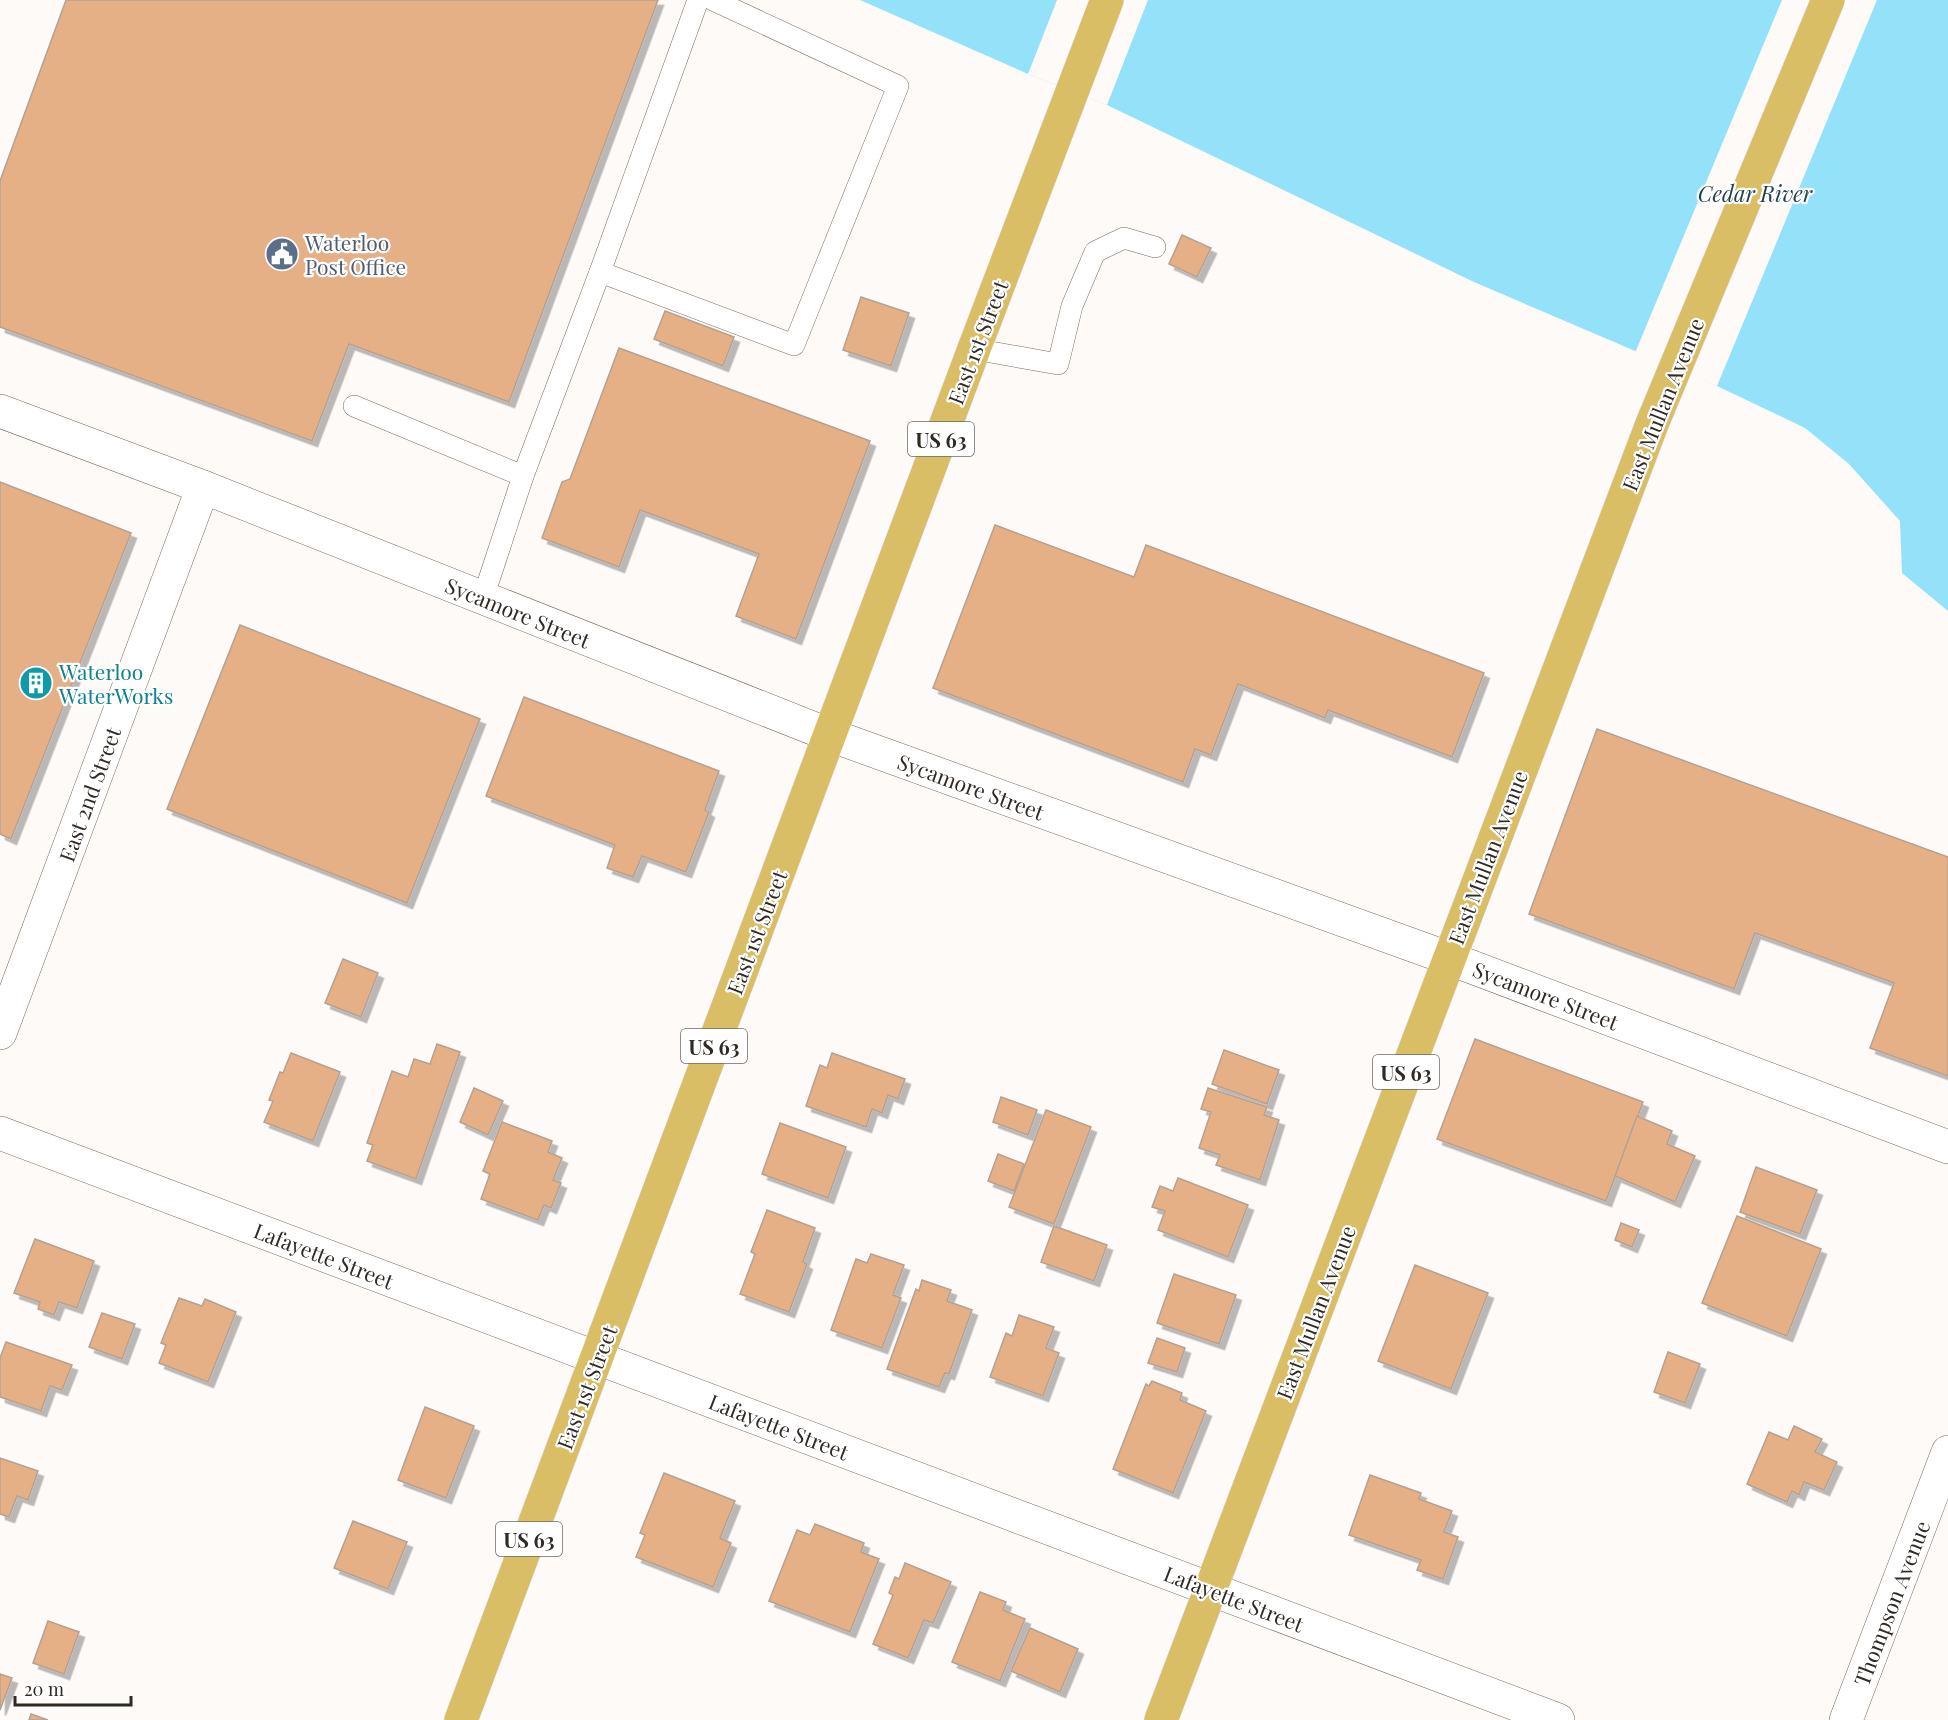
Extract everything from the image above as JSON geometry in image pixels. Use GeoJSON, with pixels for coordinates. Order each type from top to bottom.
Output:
{"type":"FeatureCollection","features":[{"type":"Feature","properties":{"kind":"highway","name":"East 1st Street"},"geometry":{"type":"LineString","coordinates":[[461,1720],[1107,0]]}},
{"type":"Feature","properties":{"kind":"highway","name":"East Mullan Avenue"},"geometry":{"type":"LineString","coordinates":[[1161,1720],[1652,424],[1828,0]]}},
{"type":"Feature","properties":{"kind":"street","name":"Sycamore Street"},"geometry":{"type":"LineString","coordinates":[[0,411],[203,488],[830,735],[1448,958],[1948,1147]]}},
{"type":"Feature","properties":{"kind":"street","name":"East 2nd Street"},"geometry":{"type":"LineString","coordinates":[[0,1033],[203,488]]}},
{"type":"Feature","properties":{"kind":"street","name":"Lafayette Street"},"geometry":{"type":"LineString","coordinates":[[0,1133],[1557,1720]]}},
{"type":"Feature","properties":{"kind":"street","name":"Thompson Avenue"},"geometry":{"type":"LineString","coordinates":[[1846,1720],[1948,1452]]}},
{"type":"Feature","properties":{"kind":"lane"},"geometry":{"type":"LineString","coordinates":[[483,598],[523,476],[600,272],[698,0]]}},
{"type":"Feature","properties":{"kind":"lane"},"geometry":{"type":"LineString","coordinates":[[600,272],[794,345],[898,86],[713,0]]}},
{"type":"Feature","properties":{"kind":"lane"},"geometry":{"type":"LineString","coordinates":[[974,349],[1058,364],[1072,306],[1095,252],[1124,238],[1155,247]]}},
{"type":"Feature","properties":{"kind":"lane"},"geometry":{"type":"LineString","coordinates":[[354,406],[523,476]]}},
{"type":"Feature","properties":{"kind":"water","name":"Cedar River"},"geometry":{"type":"Polygon","coordinates":[[[860,0],[1948,0],[1948,611],[1902,573],[1900,521],[1849,464],[1805,428],[1717,386],[1474,282],[1107,105],[1028,74],[860,0]]]}},
{"type":"Feature","properties":{"kind":"pier"},"geometry":{"type":"Polygon","coordinates":[[[1057,0],[1148,0],[1107,105],[1028,74],[1057,0]]]}},
{"type":"Feature","properties":{"kind":"pier"},"geometry":{"type":"Polygon","coordinates":[[[1782,0],[1877,0],[1717,386],[1635,353],[1782,0]]]}},
{"type":"Feature","properties":{"kind":"building","name":"Waterloo Post Office"},"geometry":{"type":"Polygon","coordinates":[[[66,0],[658,0],[509,402],[349,344],[312,441],[0,327],[0,181],[66,0]]]}},
{"type":"Feature","properties":{"kind":"building"},"geometry":{"type":"Polygon","coordinates":[[[1182,235],[1211,248],[1197,277],[1169,264],[1182,235]]]}},
{"type":"Feature","properties":{"kind":"building"},"geometry":{"type":"Polygon","coordinates":[[[861,297],[909,313],[891,366],[843,350],[861,297]]]}},
{"type":"Feature","properties":{"kind":"building"},"geometry":{"type":"Polygon","coordinates":[[[665,311],[734,337],[723,366],[654,339],[665,311]]]}},
{"type":"Feature","properties":{"kind":"building"},"geometry":{"type":"Polygon","coordinates":[[[619,348],[870,441],[796,639],[736,616],[759,554],[640,510],[619,567],[542,538],[562,482],[570,479],[619,348]]]}},
{"type":"Feature","properties":{"kind":"building","name":"Waterloo WaterWorks"},"geometry":{"type":"Polygon","coordinates":[[[0,482],[131,533],[11,839],[0,834],[0,482]]]}},
{"type":"Feature","properties":{"kind":"building"},"geometry":{"type":"Polygon","coordinates":[[[995,525],[1134,577],[1146,545],[1484,673],[1452,757],[1328,710],[1325,718],[1238,684],[1211,755],[1195,749],[1183,782],[933,688],[995,525]]]}},
{"type":"Feature","properties":{"kind":"building"},"geometry":{"type":"Polygon","coordinates":[[[240,625],[480,719],[407,903],[167,809],[240,625]]]}},
{"type":"Feature","properties":{"kind":"building"},"geometry":{"type":"Polygon","coordinates":[[[524,697],[719,771],[705,810],[709,812],[686,872],[642,856],[633,877],[607,868],[615,845],[486,796],[524,697]]]}},
{"type":"Feature","properties":{"kind":"building"},"geometry":{"type":"Polygon","coordinates":[[[1597,729],[1948,857],[1948,1076],[1870,1048],[1894,983],[1755,933],[1734,989],[1529,914],[1597,729]]]}},
{"type":"Feature","properties":{"kind":"building"},"geometry":{"type":"Polygon","coordinates":[[[343,959],[378,973],[361,1017],[325,1003],[343,959]]]}},
{"type":"Feature","properties":{"kind":"building"},"geometry":{"type":"Polygon","coordinates":[[[1475,1039],[1643,1102],[1606,1201],[1437,1139],[1475,1039]]]}},
{"type":"Feature","properties":{"kind":"building"},"geometry":{"type":"Polygon","coordinates":[[[437,1044],[460,1052],[416,1179],[367,1161],[373,1145],[367,1143],[392,1071],[408,1077],[414,1059],[430,1064],[437,1044]]]}},
{"type":"Feature","properties":{"kind":"building"},"geometry":{"type":"Polygon","coordinates":[[[1224,1050],[1279,1070],[1267,1104],[1212,1084],[1224,1050]]]}},
{"type":"Feature","properties":{"kind":"building"},"geometry":{"type":"Polygon","coordinates":[[[291,1053],[340,1072],[313,1141],[264,1122],[273,1101],[269,1100],[280,1072],[283,1073],[291,1053]]]}},
{"type":"Feature","properties":{"kind":"building"},"geometry":{"type":"Polygon","coordinates":[[[832,1053],[905,1079],[898,1099],[888,1095],[882,1113],[872,1109],[866,1127],[806,1106],[820,1065],[827,1068],[832,1053]]]}},
{"type":"Feature","properties":{"kind":"building"},"geometry":{"type":"Polygon","coordinates":[[[474,1088],[503,1101],[488,1135],[460,1122],[474,1088]]]}},
{"type":"Feature","properties":{"kind":"building"},"geometry":{"type":"Polygon","coordinates":[[[1208,1088],[1267,1107],[1264,1115],[1279,1120],[1260,1180],[1216,1165],[1220,1155],[1199,1148],[1211,1112],[1201,1109],[1208,1088]]]}},
{"type":"Feature","properties":{"kind":"building"},"geometry":{"type":"Polygon","coordinates":[[[1001,1097],[1037,1110],[1028,1135],[993,1122],[1001,1097]]]}},
{"type":"Feature","properties":{"kind":"building"},"geometry":{"type":"Polygon","coordinates":[[[1046,1110],[1091,1127],[1054,1224],[1009,1207],[1046,1110]]]}},
{"type":"Feature","properties":{"kind":"building"},"geometry":{"type":"Polygon","coordinates":[[[1637,1116],[1672,1131],[1667,1144],[1695,1156],[1675,1202],[1615,1176],[1637,1116]]]}},
{"type":"Feature","properties":{"kind":"building"},"geometry":{"type":"Polygon","coordinates":[[[502,1122],[552,1141],[548,1152],[562,1158],[553,1180],[561,1183],[551,1208],[544,1205],[538,1220],[481,1199],[490,1174],[483,1171],[502,1122]]]}},
{"type":"Feature","properties":{"kind":"building"},"geometry":{"type":"Polygon","coordinates":[[[780,1123],[846,1147],[828,1198],[762,1174],[780,1123]]]}},
{"type":"Feature","properties":{"kind":"building"},"geometry":{"type":"Polygon","coordinates":[[[998,1154],[1024,1164],[1014,1191],[988,1181],[998,1154]]]}},
{"type":"Feature","properties":{"kind":"building"},"geometry":{"type":"Polygon","coordinates":[[[1756,1167],[1817,1190],[1800,1234],[1740,1212],[1756,1167]]]}},
{"type":"Feature","properties":{"kind":"building"},"geometry":{"type":"Polygon","coordinates":[[[1178,1178],[1248,1205],[1228,1257],[1158,1230],[1165,1211],[1152,1207],[1160,1186],[1173,1191],[1178,1178]]]}},
{"type":"Feature","properties":{"kind":"building"},"geometry":{"type":"Polygon","coordinates":[[[767,1210],[815,1228],[803,1262],[807,1264],[789,1312],[740,1294],[755,1254],[751,1252],[767,1210]]]}},
{"type":"Feature","properties":{"kind":"building"},"geometry":{"type":"Polygon","coordinates":[[[1737,1216],[1821,1249],[1787,1336],[1702,1303],[1737,1216]]]}},
{"type":"Feature","properties":{"kind":"building"},"geometry":{"type":"Polygon","coordinates":[[[1621,1223],[1639,1230],[1632,1247],[1615,1240],[1621,1223]]]}},
{"type":"Feature","properties":{"kind":"building"},"geometry":{"type":"Polygon","coordinates":[[[1054,1226],[1107,1245],[1094,1281],[1041,1262],[1054,1226]]]}},
{"type":"Feature","properties":{"kind":"building"},"geometry":{"type":"Polygon","coordinates":[[[35,1239],[94,1261],[77,1308],[59,1302],[54,1315],[38,1309],[40,1302],[14,1293],[35,1239]]]}},
{"type":"Feature","properties":{"kind":"building"},"geometry":{"type":"Polygon","coordinates":[[[871,1254],[904,1265],[893,1295],[901,1298],[882,1348],[831,1330],[856,1259],[867,1263],[871,1254]]]}},
{"type":"Feature","properties":{"kind":"building"},"geometry":{"type":"Polygon","coordinates":[[[1415,1265],[1488,1293],[1451,1389],[1378,1361],[1415,1265]]]}},
{"type":"Feature","properties":{"kind":"building"},"geometry":{"type":"Polygon","coordinates":[[[1174,1274],[1236,1295],[1219,1344],[1157,1323],[1174,1274]]]}},
{"type":"Feature","properties":{"kind":"building"},"geometry":{"type":"Polygon","coordinates":[[[922,1280],[951,1290],[947,1301],[972,1310],[949,1374],[945,1373],[939,1387],[887,1369],[916,1289],[919,1291],[922,1280]]]}},
{"type":"Feature","properties":{"kind":"building"},"geometry":{"type":"Polygon","coordinates":[[[179,1298],[202,1306],[205,1299],[236,1312],[208,1382],[159,1363],[166,1345],[161,1343],[179,1298]]]}},
{"type":"Feature","properties":{"kind":"building"},"geometry":{"type":"Polygon","coordinates":[[[102,1313],[135,1324],[122,1359],[89,1347],[102,1313]]]}},
{"type":"Feature","properties":{"kind":"building"},"geometry":{"type":"Polygon","coordinates":[[[1019,1315],[1054,1327],[1046,1348],[1059,1353],[1043,1396],[990,1377],[1006,1333],[1012,1336],[1019,1315]]]}},
{"type":"Feature","properties":{"kind":"building"},"geometry":{"type":"Polygon","coordinates":[[[1157,1338],[1185,1348],[1177,1372],[1148,1363],[1157,1338]]]}},
{"type":"Feature","properties":{"kind":"building"},"geometry":{"type":"Polygon","coordinates":[[[6,1342],[72,1365],[62,1390],[50,1386],[41,1411],[0,1397],[0,1358],[6,1342]]]}},
{"type":"Feature","properties":{"kind":"building"},"geometry":{"type":"Polygon","coordinates":[[[1668,1352],[1700,1364],[1685,1403],[1654,1392],[1668,1352]]]}},
{"type":"Feature","properties":{"kind":"building"},"geometry":{"type":"Polygon","coordinates":[[[1152,1381],[1182,1393],[1180,1400],[1206,1411],[1173,1493],[1113,1469],[1146,1384],[1149,1386],[1152,1381]]]}},
{"type":"Feature","properties":{"kind":"building"},"geometry":{"type":"Polygon","coordinates":[[[425,1407],[474,1426],[446,1498],[398,1480],[425,1407]]]}},
{"type":"Feature","properties":{"kind":"building"},"geometry":{"type":"Polygon","coordinates":[[[1794,1426],[1822,1439],[1815,1452],[1837,1462],[1824,1490],[1804,1482],[1799,1495],[1792,1491],[1787,1502],[1747,1484],[1769,1432],[1788,1440],[1794,1426]]]}},
{"type":"Feature","properties":{"kind":"building"},"geometry":{"type":"Polygon","coordinates":[[[0,1458],[38,1471],[28,1500],[17,1496],[9,1517],[0,1514],[0,1458]]]}},
{"type":"Feature","properties":{"kind":"building"},"geometry":{"type":"Polygon","coordinates":[[[664,1473],[735,1501],[720,1538],[731,1543],[713,1587],[636,1557],[645,1535],[640,1533],[664,1473]]]}},
{"type":"Feature","properties":{"kind":"building"},"geometry":{"type":"Polygon","coordinates":[[[1370,1475],[1421,1493],[1419,1499],[1452,1511],[1444,1532],[1458,1537],[1443,1579],[1417,1570],[1421,1560],[1349,1535],[1370,1475]]]}},
{"type":"Feature","properties":{"kind":"building"},"geometry":{"type":"Polygon","coordinates":[[[353,1521],[407,1542],[388,1589],[334,1568],[353,1521]]]}},
{"type":"Feature","properties":{"kind":"building"},"geometry":{"type":"Polygon","coordinates":[[[815,1524],[864,1543],[861,1552],[879,1559],[850,1632],[769,1601],[797,1530],[810,1535],[815,1524]]]}},
{"type":"Feature","properties":{"kind":"building"},"geometry":{"type":"Polygon","coordinates":[[[905,1563],[951,1582],[933,1623],[924,1620],[908,1658],[873,1644],[893,1595],[889,1593],[895,1577],[899,1579],[905,1563]]]}},
{"type":"Feature","properties":{"kind":"building"},"geometry":{"type":"Polygon","coordinates":[[[980,1592],[1006,1602],[1003,1610],[1025,1619],[1000,1681],[952,1662],[980,1592]]]}},
{"type":"Feature","properties":{"kind":"building"},"geometry":{"type":"Polygon","coordinates":[[[48,1621],[79,1632],[64,1674],[33,1663],[48,1621]]]}},
{"type":"Feature","properties":{"kind":"building"},"geometry":{"type":"Polygon","coordinates":[[[1030,1628],[1078,1649],[1060,1692],[1011,1671],[1030,1628]]]}},
{"type":"Feature","properties":{"kind":"building"},"geometry":{"type":"Polygon","coordinates":[[[0,1674],[12,1678],[0,1710],[0,1674]]]}},
{"type":"Feature","properties":{"kind":"building"},"geometry":{"type":"Polygon","coordinates":[[[31,1714],[48,1720],[29,1720],[31,1714]]]}},
{"type":"Feature","properties":{"kind":"place","name":"Waterloo Post Office"},"geometry":{"type":"Point","coordinates":[282,254]}},
{"type":"Feature","properties":{"kind":"place","name":"Waterloo WaterWorks"},"geometry":{"type":"Point","coordinates":[36,683]}}]}
